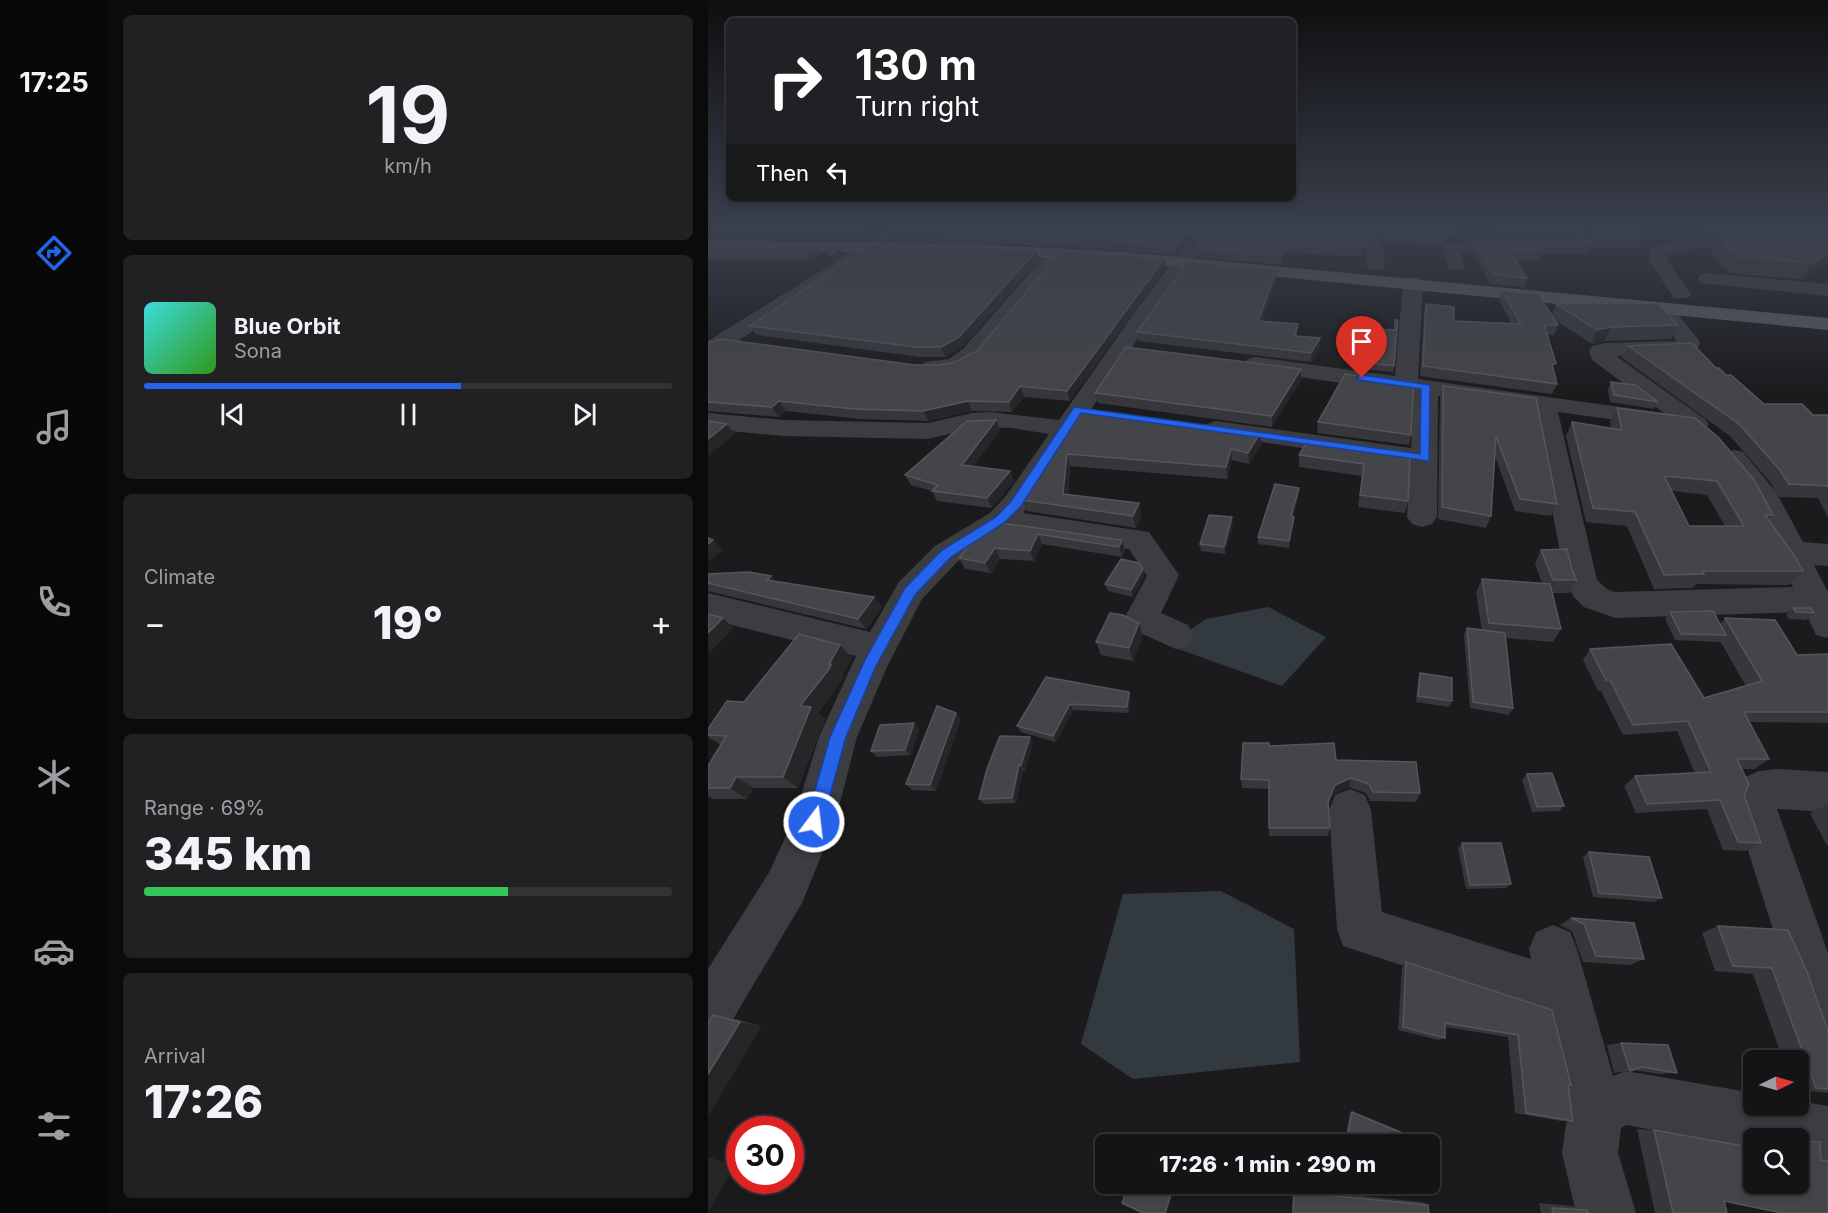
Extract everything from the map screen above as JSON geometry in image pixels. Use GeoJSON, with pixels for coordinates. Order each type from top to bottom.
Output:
{"type":"FeatureCollection","features":[{"type":"Feature","properties":{"kind":"main road"},"geometry":{"type":"LineString","coordinates":[[1410,283],[1675,304],[1828,308]]}},
{"type":"Feature","properties":{"kind":"main road"},"geometry":{"type":"LineString","coordinates":[[1507,283],[1828,324]]}},
{"type":"Feature","properties":{"kind":"street"},"geometry":{"type":"LineString","coordinates":[[716,345],[812,283]]}},
{"type":"Feature","properties":{"kind":"street"},"geometry":{"type":"LineString","coordinates":[[909,365],[940,368],[962,362],[1034,283]]}},
{"type":"Feature","properties":{"kind":"street"},"geometry":{"type":"LineString","coordinates":[[708,1013],[786,887],[814,822],[838,737],[879,648],[910,591],[946,554],[1000,520],[1136,350],[1172,283]]}},
{"type":"Feature","properties":{"kind":"street"},"geometry":{"type":"LineString","coordinates":[[1413,283],[1416,385],[1425,458],[1422,517]]}},
{"type":"Feature","properties":{"kind":"street"},"geometry":{"type":"LineString","coordinates":[[1544,403],[1582,583],[1588,594],[1598,601],[1615,605],[1821,612],[1766,499],[1742,467],[1710,435],[1600,355],[1600,351],[1605,350],[1687,347],[1688,340],[1666,283]]}},
{"type":"Feature","properties":{"kind":"street"},"geometry":{"type":"LineString","coordinates":[[1747,283],[1828,290]]}},
{"type":"Feature","properties":{"kind":"street"},"geometry":{"type":"LineString","coordinates":[[716,345],[759,345]]}},
{"type":"Feature","properties":{"kind":"street"},"geometry":{"type":"LineString","coordinates":[[1234,362],[1544,403],[1710,435]]}},
{"type":"Feature","properties":{"kind":"street"},"geometry":{"type":"LineString","coordinates":[[708,422],[784,428],[928,431],[942,430],[965,422],[1081,417]]}},
{"type":"Feature","properties":{"kind":"street"},"geometry":{"type":"LineString","coordinates":[[1195,426],[1425,458]]}},
{"type":"Feature","properties":{"kind":"street"},"geometry":{"type":"LineString","coordinates":[[1000,520],[1138,540],[1163,575],[1141,619],[1176,635]]}},
{"type":"Feature","properties":{"kind":"street"},"geometry":{"type":"LineString","coordinates":[[1792,553],[1828,555]]}},
{"type":"Feature","properties":{"kind":"street"},"geometry":{"type":"LineString","coordinates":[[708,606],[879,648]]}},
{"type":"Feature","properties":{"kind":"street"},"geometry":{"type":"LineString","coordinates":[[1828,792],[1779,789],[1760,791],[1754,803],[1828,1024]]}},
{"type":"Feature","properties":{"kind":"street"},"geometry":{"type":"LineString","coordinates":[[1350,810],[1360,929],[1559,971],[1595,1111],[1590,1153],[1606,1213]]}},
{"type":"Feature","properties":{"kind":"street"},"geometry":{"type":"LineString","coordinates":[[1595,1111],[1626,1098],[1828,1134]]}},
{"type":"Feature","properties":{"kind":"shaded area"},"geometry":{"type":"Polygon","coordinates":[[[1268,607],[1326,637],[1282,686],[1167,645],[1206,619],[1268,607]]]}},
{"type":"Feature","properties":{"kind":"shaded area"},"geometry":{"type":"Polygon","coordinates":[[[1221,891],[1294,929],[1300,1062],[1133,1079],[1081,1044],[1123,894],[1221,891]]]}},
{"type":"Feature","properties":{"kind":"building"},"geometry":{"type":"Polygon","coordinates":[[[814,283],[1008,283],[958,338],[941,347],[916,347],[750,326],[814,283]]]}},
{"type":"Feature","properties":{"kind":"building"},"geometry":{"type":"Polygon","coordinates":[[[1034,283],[1147,283],[1067,391],[1020,386],[1009,402],[968,401],[923,411],[854,409],[779,401],[772,407],[708,402],[708,343],[721,339],[915,365],[955,362],[977,351],[1034,283]]]}},
{"type":"Feature","properties":{"kind":"building"},"geometry":{"type":"Polygon","coordinates":[[[1173,283],[1272,283],[1258,321],[1298,324],[1295,336],[1320,338],[1311,353],[1137,332],[1173,283]]]}},
{"type":"Feature","properties":{"kind":"building"},"geometry":{"type":"Polygon","coordinates":[[[1502,291],[1538,294],[1558,325],[1544,325],[1556,363],[1552,365],[1557,384],[1423,366],[1426,304],[1454,307],[1454,321],[1521,324],[1502,291]]]}},
{"type":"Feature","properties":{"kind":"building"},"geometry":{"type":"Polygon","coordinates":[[[1556,304],[1658,304],[1678,325],[1611,327],[1597,330],[1556,304]]]}},
{"type":"Feature","properties":{"kind":"building"},"geometry":{"type":"Polygon","coordinates":[[[1395,320],[1398,320],[1394,366],[1354,361],[1371,329],[1395,330],[1395,320]]]}},
{"type":"Feature","properties":{"kind":"building"},"geometry":{"type":"Polygon","coordinates":[[[1692,343],[1716,368],[1726,375],[1731,375],[1764,404],[1802,404],[1813,415],[1828,415],[1828,486],[1789,484],[1779,469],[1739,424],[1628,346],[1692,343]]]}},
{"type":"Feature","properties":{"kind":"building"},"geometry":{"type":"Polygon","coordinates":[[[1126,347],[1301,369],[1272,416],[1095,393],[1126,347]]]}},
{"type":"Feature","properties":{"kind":"building"},"geometry":{"type":"Polygon","coordinates":[[[1345,374],[1414,382],[1411,435],[1318,422],[1345,374]]]}},
{"type":"Feature","properties":{"kind":"building"},"geometry":{"type":"Polygon","coordinates":[[[1611,382],[1635,385],[1658,402],[1614,395],[1611,382]]]}},
{"type":"Feature","properties":{"kind":"building"},"geometry":{"type":"Polygon","coordinates":[[[1443,386],[1536,398],[1557,504],[1520,499],[1496,436],[1491,516],[1442,507],[1443,386]]]}},
{"type":"Feature","properties":{"kind":"building"},"geometry":{"type":"Polygon","coordinates":[[[1617,408],[1695,418],[1718,437],[1755,481],[1773,515],[1765,515],[1803,571],[1702,571],[1704,574],[1664,575],[1635,512],[1593,508],[1572,422],[1622,430],[1617,408]],[[1664,476],[1689,526],[1744,526],[1717,481],[1664,476]]]}},
{"type":"Feature","properties":{"kind":"building"},"geometry":{"type":"Polygon","coordinates":[[[1084,409],[1260,433],[1248,453],[1231,449],[1226,467],[1067,454],[1063,494],[1139,503],[1133,516],[1022,500],[1084,409]]]}},
{"type":"Feature","properties":{"kind":"building"},"geometry":{"type":"Polygon","coordinates":[[[996,420],[962,465],[1010,471],[987,498],[932,491],[938,485],[905,475],[967,421],[996,420]]]}},
{"type":"Feature","properties":{"kind":"building"},"geometry":{"type":"Polygon","coordinates":[[[708,421],[727,424],[708,439],[708,421]]]}},
{"type":"Feature","properties":{"kind":"building"},"geometry":{"type":"Polygon","coordinates":[[[1308,440],[1410,454],[1408,501],[1360,495],[1364,464],[1299,455],[1308,440]]]}},
{"type":"Feature","properties":{"kind":"building"},"geometry":{"type":"Polygon","coordinates":[[[1275,484],[1299,488],[1291,516],[1294,517],[1289,541],[1258,537],[1275,484]]]}},
{"type":"Feature","properties":{"kind":"building"},"geometry":{"type":"Polygon","coordinates":[[[1209,515],[1232,517],[1224,547],[1200,544],[1209,515]]]}},
{"type":"Feature","properties":{"kind":"building"},"geometry":{"type":"Polygon","coordinates":[[[1001,523],[1122,540],[1119,547],[1038,534],[1030,551],[995,548],[985,563],[959,558],[972,541],[1001,523]]]}},
{"type":"Feature","properties":{"kind":"building"},"geometry":{"type":"Polygon","coordinates":[[[1567,549],[1577,580],[1553,580],[1541,550],[1567,549]]]}},
{"type":"Feature","properties":{"kind":"building"},"geometry":{"type":"Polygon","coordinates":[[[1121,559],[1139,563],[1143,569],[1131,590],[1105,584],[1121,559]]]}},
{"type":"Feature","properties":{"kind":"building"},"geometry":{"type":"Polygon","coordinates":[[[749,572],[771,576],[767,580],[874,597],[858,619],[708,583],[708,574],[749,572]]]}},
{"type":"Feature","properties":{"kind":"building"},"geometry":{"type":"Polygon","coordinates":[[[1482,579],[1550,584],[1561,629],[1489,623],[1482,579]]]}},
{"type":"Feature","properties":{"kind":"building"},"geometry":{"type":"Polygon","coordinates":[[[1793,608],[1811,608],[1814,613],[1796,612],[1793,608]]]}},
{"type":"Feature","properties":{"kind":"building"},"geometry":{"type":"Polygon","coordinates":[[[1713,611],[1726,635],[1681,634],[1670,612],[1713,611]]]}},
{"type":"Feature","properties":{"kind":"building"},"geometry":{"type":"Polygon","coordinates":[[[1110,613],[1123,615],[1139,623],[1129,648],[1096,642],[1110,613]]]}},
{"type":"Feature","properties":{"kind":"building"},"geometry":{"type":"Polygon","coordinates":[[[708,614],[723,618],[708,633],[708,614]]]}},
{"type":"Feature","properties":{"kind":"building"},"geometry":{"type":"Polygon","coordinates":[[[1725,618],[1775,620],[1797,655],[1828,654],[1828,712],[1744,712],[1769,759],[1737,759],[1749,784],[1744,795],[1761,843],[1738,842],[1720,800],[1647,804],[1635,776],[1711,772],[1688,721],[1633,725],[1610,680],[1606,680],[1590,649],[1671,644],[1704,698],[1762,681],[1725,618]]]}},
{"type":"Feature","properties":{"kind":"building"},"geometry":{"type":"Polygon","coordinates":[[[1467,628],[1505,633],[1513,708],[1473,702],[1467,628]]]}},
{"type":"Feature","properties":{"kind":"building"},"geometry":{"type":"Polygon","coordinates":[[[799,634],[840,645],[829,664],[831,664],[830,668],[800,706],[811,707],[783,777],[736,777],[730,788],[708,788],[708,766],[726,736],[708,735],[708,729],[727,701],[744,702],[799,634]]]}},
{"type":"Feature","properties":{"kind":"building"},"geometry":{"type":"Polygon","coordinates":[[[1420,673],[1452,678],[1452,701],[1418,696],[1420,673]]]}},
{"type":"Feature","properties":{"kind":"building"},"geometry":{"type":"Polygon","coordinates":[[[1046,677],[1129,692],[1127,707],[1070,704],[1053,736],[1017,726],[1046,677]]]}},
{"type":"Feature","properties":{"kind":"building"},"geometry":{"type":"Polygon","coordinates":[[[937,706],[956,713],[930,785],[906,784],[937,706]]]}},
{"type":"Feature","properties":{"kind":"building"},"geometry":{"type":"Polygon","coordinates":[[[914,723],[905,750],[871,751],[880,725],[914,723]]]}},
{"type":"Feature","properties":{"kind":"building"},"geometry":{"type":"Polygon","coordinates":[[[1000,736],[1030,737],[1021,765],[1019,765],[1012,798],[979,799],[987,769],[1000,736]]]}},
{"type":"Feature","properties":{"kind":"building"},"geometry":{"type":"Polygon","coordinates":[[[1243,743],[1269,743],[1269,746],[1334,743],[1336,760],[1416,762],[1420,793],[1373,792],[1369,784],[1351,778],[1335,785],[1328,802],[1330,828],[1269,828],[1269,780],[1241,779],[1243,743]]]}},
{"type":"Feature","properties":{"kind":"building"},"geometry":{"type":"Polygon","coordinates":[[[1552,773],[1564,806],[1537,807],[1527,774],[1552,773]]]}},
{"type":"Feature","properties":{"kind":"building"},"geometry":{"type":"Polygon","coordinates":[[[1462,843],[1501,843],[1511,884],[1470,885],[1462,843]]]}},
{"type":"Feature","properties":{"kind":"building"},"geometry":{"type":"Polygon","coordinates":[[[1589,852],[1649,857],[1662,898],[1599,893],[1589,852]]]}},
{"type":"Feature","properties":{"kind":"building"},"geometry":{"type":"Polygon","coordinates":[[[1571,918],[1634,923],[1644,959],[1596,956],[1584,924],[1571,918]]]}},
{"type":"Feature","properties":{"kind":"building"},"geometry":{"type":"Polygon","coordinates":[[[1718,926],[1788,930],[1807,972],[1828,1031],[1828,1089],[1816,1088],[1809,1069],[1809,1050],[1802,1050],[1772,968],[1733,966],[1718,926]]]}},
{"type":"Feature","properties":{"kind":"building"},"geometry":{"type":"Polygon","coordinates":[[[1406,962],[1552,1010],[1571,1085],[1568,1085],[1573,1121],[1526,1113],[1518,1035],[1445,1023],[1445,1038],[1403,1027],[1406,962]]]}},
{"type":"Feature","properties":{"kind":"building"},"geometry":{"type":"Polygon","coordinates":[[[713,1015],[740,1022],[708,1074],[708,1023],[713,1015]]]}},
{"type":"Feature","properties":{"kind":"building"},"geometry":{"type":"Polygon","coordinates":[[[1621,1043],[1668,1045],[1677,1073],[1642,1067],[1630,1071],[1621,1043]]]}},
{"type":"Feature","properties":{"kind":"building"},"geometry":{"type":"Polygon","coordinates":[[[1352,1112],[1405,1134],[1348,1134],[1352,1112]]]}},
{"type":"Feature","properties":{"kind":"building"},"geometry":{"type":"Polygon","coordinates":[[[1654,1130],[1743,1146],[1743,1194],[1809,1194],[1809,1142],[1820,1142],[1821,1160],[1828,1161],[1828,1213],[1782,1213],[1724,1201],[1727,1213],[1673,1213],[1654,1130]]]}},
{"type":"Feature","properties":{"kind":"building"},"geometry":{"type":"Polygon","coordinates":[[[1125,1194],[1171,1194],[1165,1213],[1143,1213],[1122,1203],[1125,1194]]]}},
{"type":"Feature","properties":{"kind":"building"},"geometry":{"type":"Polygon","coordinates":[[[1294,1194],[1315,1194],[1428,1205],[1429,1213],[1293,1213],[1294,1194]]]}},
{"type":"Feature","properties":{"kind":"building"},"geometry":{"type":"Polygon","coordinates":[[[1552,1208],[1587,1210],[1588,1213],[1553,1213],[1552,1208]]]}},
{"type":"Feature","properties":{"kind":"route"},"geometry":{"type":"LineString","coordinates":[[814,822],[838,737],[870,664],[910,591],[946,554],[1000,520],[1016,503],[1036,477],[1078,410],[1425,458],[1426,387],[1362,378]]}}]}
